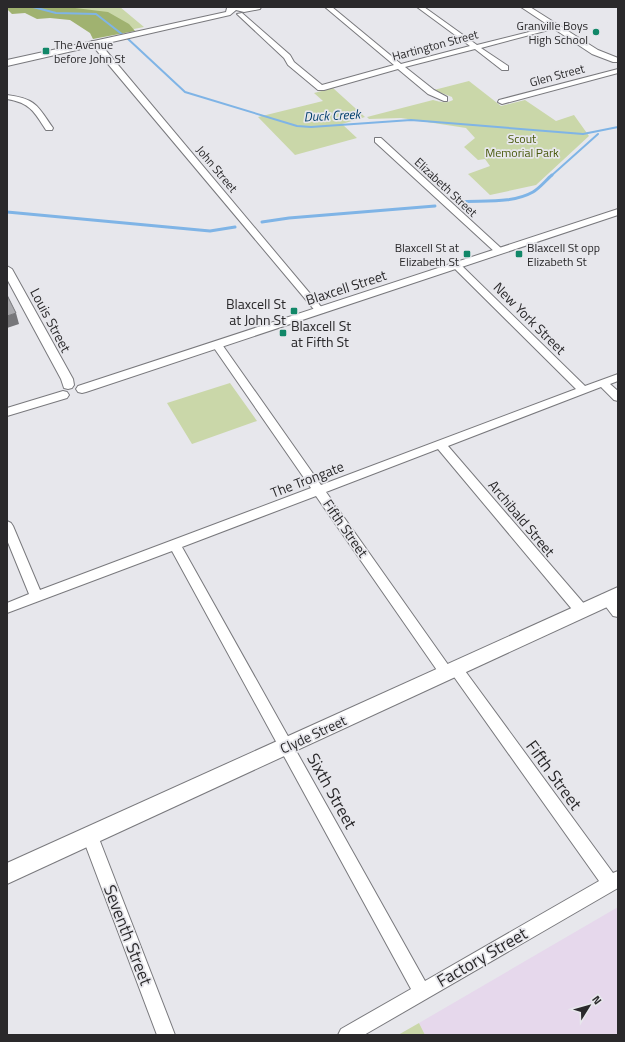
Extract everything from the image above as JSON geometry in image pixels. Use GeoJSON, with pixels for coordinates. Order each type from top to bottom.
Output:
{"type":"FeatureCollection","features":[{"type":"Feature","properties":{"kind":"main road","name":"Clyde Street"},"geometry":{"type":"LineString","coordinates":[[7,874],[582,610],[614,602]]}},
{"type":"Feature","properties":{"kind":"street"},"geometry":{"type":"LineString","coordinates":[[7,63],[257,7]]}},
{"type":"Feature","properties":{"kind":"street"},"geometry":{"type":"LineString","coordinates":[[328,7],[431,92],[444,99]]}},
{"type":"Feature","properties":{"kind":"street"},"geometry":{"type":"LineString","coordinates":[[420,7],[505,68]]}},
{"type":"Feature","properties":{"kind":"street"},"geometry":{"type":"LineString","coordinates":[[525,7],[595,52],[597,56],[616,64]]}},
{"type":"Feature","properties":{"kind":"street","name":"Hartington Street"},"geometry":{"type":"LineString","coordinates":[[236,11],[287,57],[291,63],[321,88],[399,66],[556,27]]}},
{"type":"Feature","properties":{"kind":"street","name":"John Street"},"geometry":{"type":"LineString","coordinates":[[95,43],[320,311]]}},
{"type":"Feature","properties":{"kind":"street","name":"Glen Street"},"geometry":{"type":"LineString","coordinates":[[502,102],[616,64]]}},
{"type":"Feature","properties":{"kind":"street"},"geometry":{"type":"LineString","coordinates":[[7,97],[23,99],[31,103],[49,128]]}},
{"type":"Feature","properties":{"kind":"street","name":"Elizabeth Street"},"geometry":{"type":"LineString","coordinates":[[378,140],[499,251]]}},
{"type":"Feature","properties":{"kind":"street","name":"Blaxcell Street"},"geometry":{"type":"LineString","coordinates":[[66,390],[67,398],[77,397],[81,393],[82,389],[618,212]]}},
{"type":"Feature","properties":{"kind":"street","name":"New York Street"},"geometry":{"type":"LineString","coordinates":[[457,266],[583,390]]}},
{"type":"Feature","properties":{"kind":"street","name":"Louis Street"},"geometry":{"type":"LineString","coordinates":[[7,268],[67,379],[66,390]]}},
{"type":"Feature","properties":{"kind":"street","name":"Fifth Street"},"geometry":{"type":"LineString","coordinates":[[217,345],[319,490],[451,670],[614,881]]}},
{"type":"Feature","properties":{"kind":"street","name":"The Trongate"},"geometry":{"type":"LineString","coordinates":[[7,608],[618,377]]}},
{"type":"Feature","properties":{"kind":"street"},"geometry":{"type":"LineString","coordinates":[[603,383],[618,397]]}},
{"type":"Feature","properties":{"kind":"street"},"geometry":{"type":"LineString","coordinates":[[7,412],[66,390]]}},
{"type":"Feature","properties":{"kind":"street","name":"Archibald Street"},"geometry":{"type":"LineString","coordinates":[[440,445],[582,610]]}},
{"type":"Feature","properties":{"kind":"street"},"geometry":{"type":"LineString","coordinates":[[7,526],[37,597]]}},
{"type":"Feature","properties":{"kind":"street","name":"Sixth Street"},"geometry":{"type":"LineString","coordinates":[[175,545],[422,992]]}},
{"type":"Feature","properties":{"kind":"street","name":"Seventh Street"},"geometry":{"type":"LineString","coordinates":[[90,836],[166,1035]]}},
{"type":"Feature","properties":{"kind":"street","name":"Factory Street"},"geometry":{"type":"LineString","coordinates":[[347,1035],[614,881]]}},
{"type":"Feature","properties":{"kind":"shaded area"},"geometry":{"type":"Polygon","coordinates":[[[618,907],[618,1035],[425,1035],[419,1023],[618,907]]]}},
{"type":"Feature","properties":{"kind":"green space"},"geometry":{"type":"Polygon","coordinates":[[[7,7],[67,7],[108,12],[129,24],[135,31],[93,39],[90,33],[70,20],[50,18],[37,19],[25,13],[12,14],[7,7]]]}},
{"type":"Feature","properties":{"kind":"green space"},"geometry":{"type":"Polygon","coordinates":[[[43,7],[120,7],[144,27],[124,31],[43,7]]]}},
{"type":"Feature","properties":{"kind":"green space","name":"Scout Memorial Park"},"geometry":{"type":"Polygon","coordinates":[[[469,81],[501,106],[525,100],[556,121],[574,115],[589,136],[536,185],[490,195],[468,174],[490,166],[485,159],[478,160],[464,147],[475,138],[466,128],[401,118],[369,119],[367,117],[433,100],[448,102],[453,100],[452,97],[434,90],[469,81]]]}},
{"type":"Feature","properties":{"kind":"green space"},"geometry":{"type":"Polygon","coordinates":[[[333,88],[365,117],[342,124],[357,138],[295,155],[258,117],[323,101],[314,93],[333,88]]]}},
{"type":"Feature","properties":{"kind":"green space"},"geometry":{"type":"Polygon","coordinates":[[[230,383],[257,421],[192,444],[167,403],[230,383]]]}},
{"type":"Feature","properties":{"kind":"green space"},"geometry":{"type":"Polygon","coordinates":[[[419,1023],[425,1035],[398,1035],[419,1023]]]}},
{"type":"Feature","properties":{"kind":"building"},"geometry":{"type":"Polygon","coordinates":[[[7,295],[16,313],[7,316],[7,295]]]}},
{"type":"Feature","properties":{"kind":"waterway","name":"Duck Creek"},"geometry":{"type":"LineString","coordinates":[[33,7],[56,13],[96,14],[127,38],[185,92],[297,126],[311,127],[411,120],[583,134],[618,127]]}},
{"type":"Feature","properties":{"kind":"waterway"},"geometry":{"type":"LineString","coordinates":[[551,176],[598,134]]}},
{"type":"Feature","properties":{"kind":"waterway"},"geometry":{"type":"LineString","coordinates":[[458,202],[497,201],[525,196],[536,190],[551,176]]}},
{"type":"Feature","properties":{"kind":"waterway"},"geometry":{"type":"LineString","coordinates":[[262,222],[289,218],[435,206]]}},
{"type":"Feature","properties":{"kind":"waterway"},"geometry":{"type":"LineString","coordinates":[[7,212],[210,231],[235,227]]}},
{"type":"Feature","properties":{"kind":"place","name":"Granville Boys High School"},"geometry":{"type":"Point","coordinates":[596,32]}},
{"type":"Feature","properties":{"kind":"place","name":"The Avenue before John St"},"geometry":{"type":"Point","coordinates":[46,51]}},
{"type":"Feature","properties":{"kind":"place","name":"Blaxcell St at Elizabeth St"},"geometry":{"type":"Point","coordinates":[467,254]}},
{"type":"Feature","properties":{"kind":"place","name":"Blaxcell St opp Elizabeth St"},"geometry":{"type":"Point","coordinates":[519,254]}},
{"type":"Feature","properties":{"kind":"place","name":"Blaxcell St at John St"},"geometry":{"type":"Point","coordinates":[294,311]}},
{"type":"Feature","properties":{"kind":"place","name":"Blaxcell St at Fifth St"},"geometry":{"type":"Point","coordinates":[283,333]}}]}
